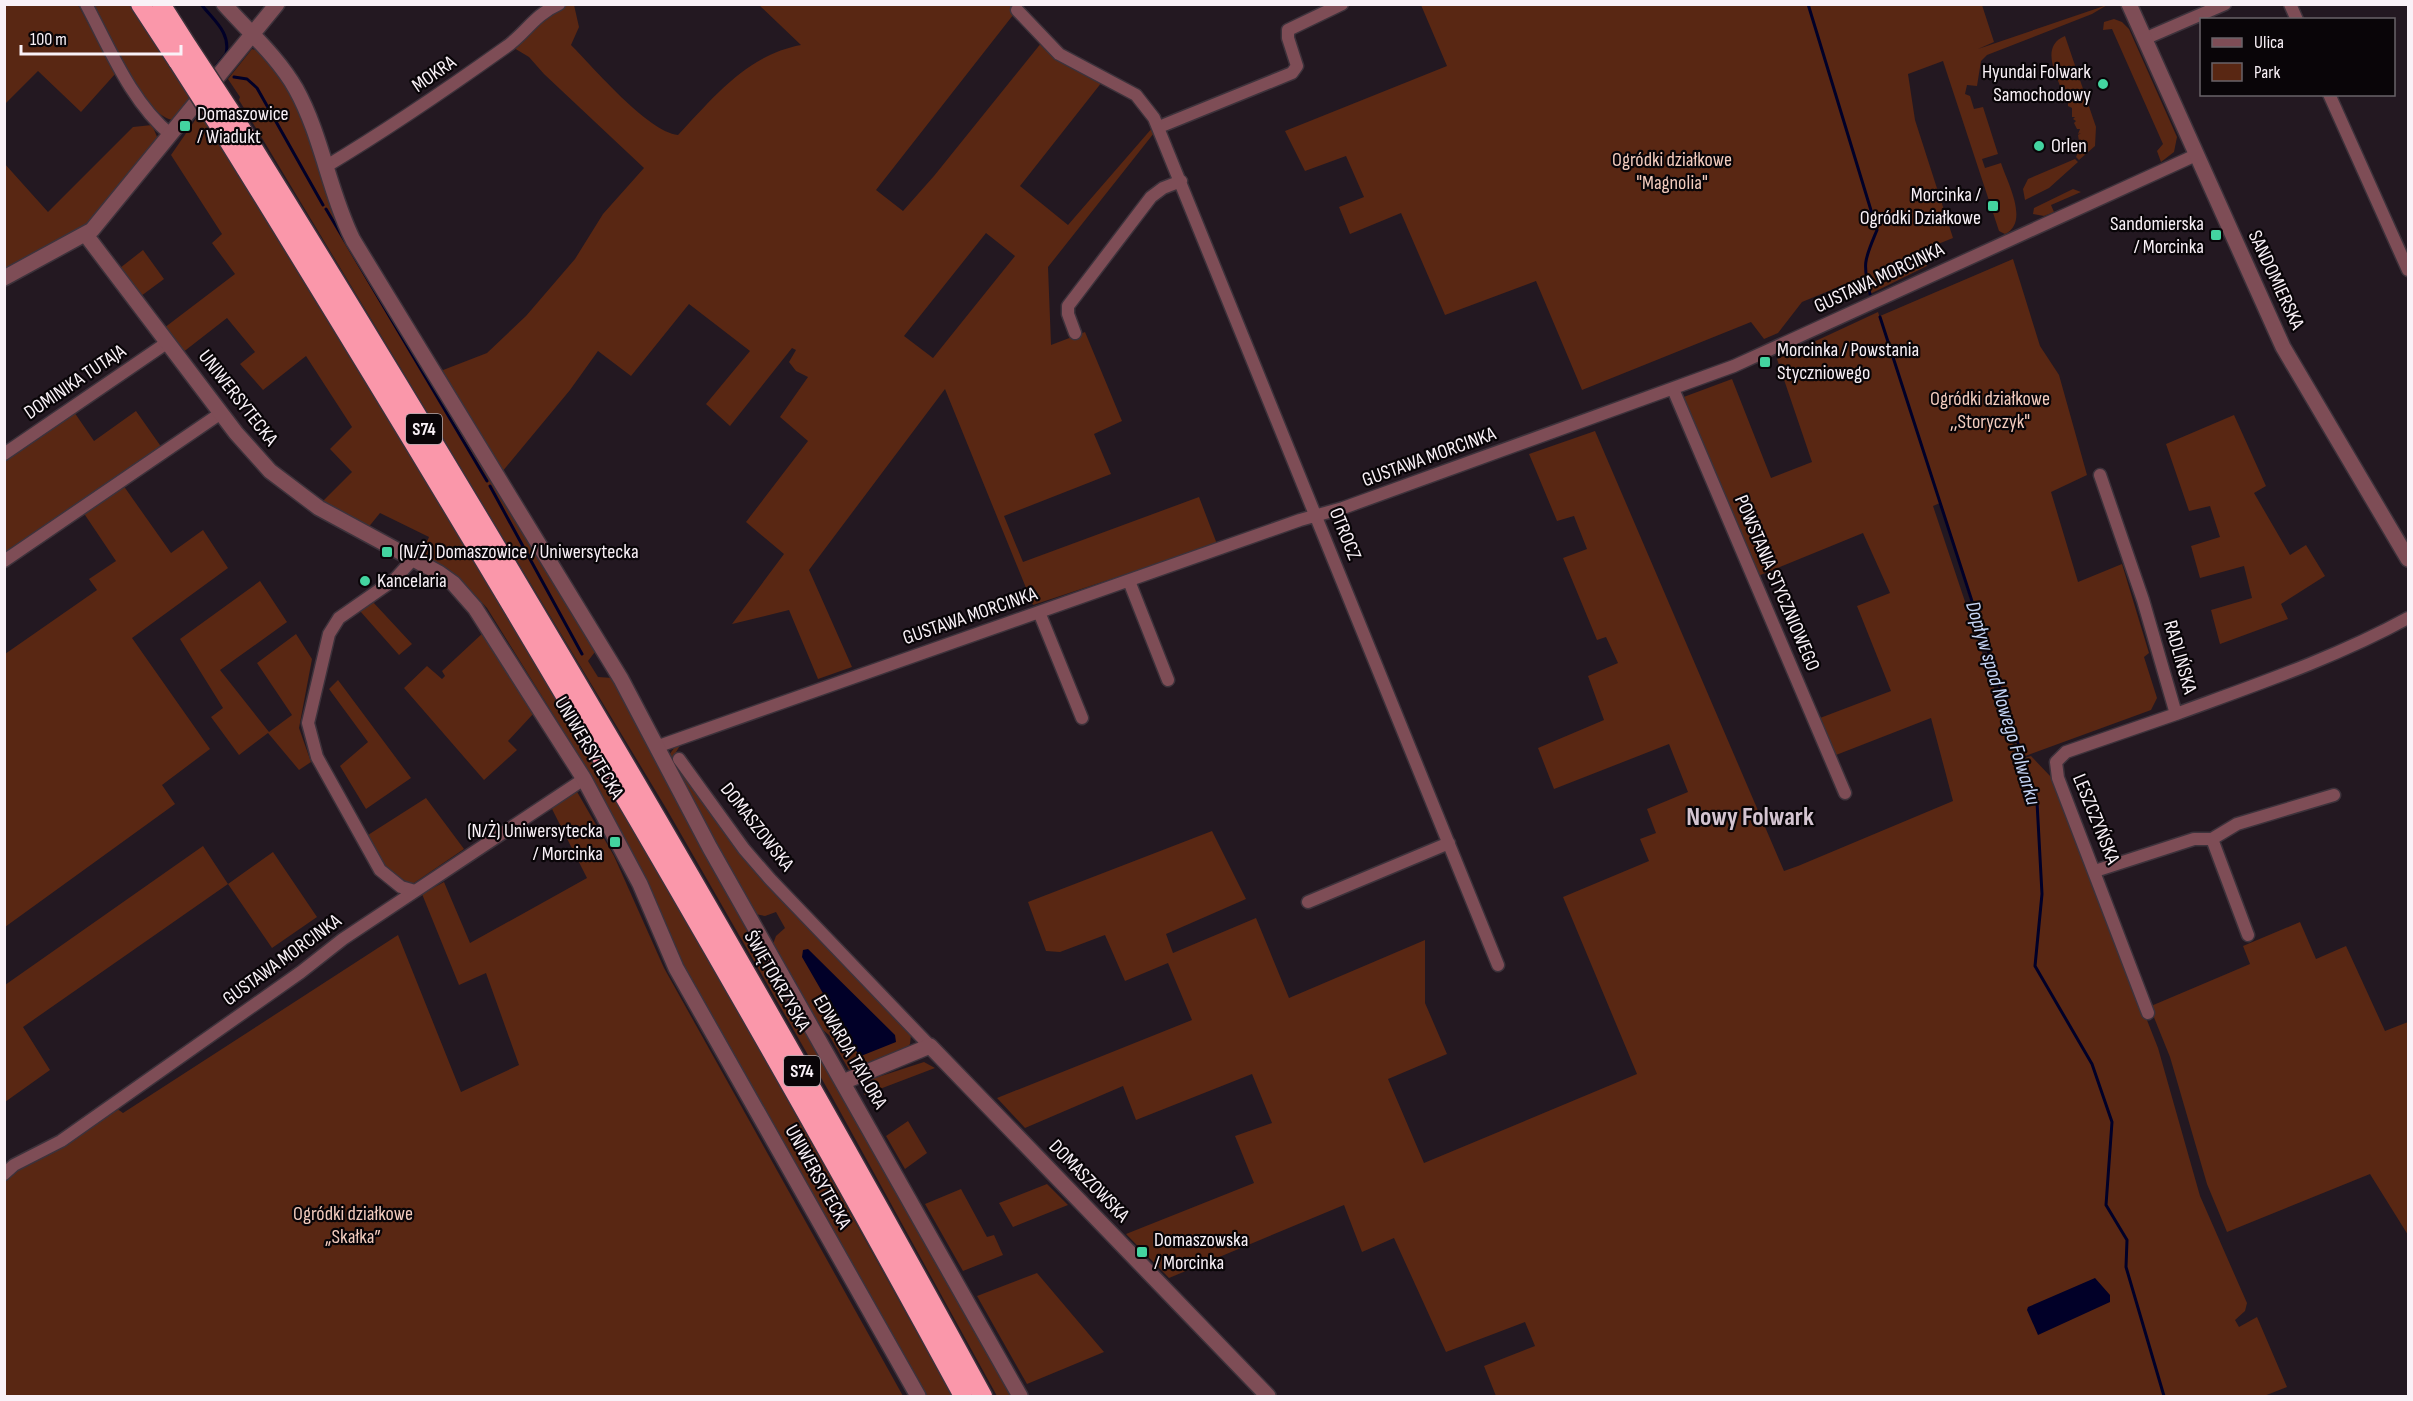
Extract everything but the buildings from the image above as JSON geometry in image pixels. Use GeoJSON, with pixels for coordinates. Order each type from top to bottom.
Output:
{"type":"FeatureCollection","features":[{"type":"Feature","properties":{"kind":"highway","name":"S74"},"geometry":{"type":"LineString","coordinates":[[140,4],[231,112],[608,753]]}},
{"type":"Feature","properties":{"kind":"highway","name":"S74"},"geometry":{"type":"LineString","coordinates":[[161,4],[219,126],[608,753]]}},
{"type":"Feature","properties":{"kind":"highway","name":"ŚWIĘTOKRZYSKA"},"geometry":{"type":"LineString","coordinates":[[608,753],[963,1396]]}},
{"type":"Feature","properties":{"kind":"highway","name":"ŚWIĘTOKRZYSKA"},"geometry":{"type":"LineString","coordinates":[[608,753],[788,1045],[983,1396]]}},
{"type":"Feature","properties":{"kind":"street"},"geometry":{"type":"LineString","coordinates":[[86,4],[132,90],[171,135]]}},
{"type":"Feature","properties":{"kind":"street","name":"EDWARDA TAYLORA"},"geometry":{"type":"LineString","coordinates":[[224,4],[296,89],[344,221],[364,260],[601,645],[1020,1396]]}},
{"type":"Feature","properties":{"kind":"street"},"geometry":{"type":"LineString","coordinates":[[4,278],[86,235],[277,4]]}},
{"type":"Feature","properties":{"kind":"street","name":"MOKRA"},"geometry":{"type":"LineString","coordinates":[[325,167],[412,113],[509,45],[537,16],[559,4]]}},
{"type":"Feature","properties":{"kind":"street"},"geometry":{"type":"LineString","coordinates":[[1156,122],[1292,73],[1297,66],[1288,38],[1288,30],[1342,4]]}},
{"type":"Feature","properties":{"kind":"street","name":"SANDOMIERSKA"},"geometry":{"type":"LineString","coordinates":[[2129,4],[2289,357],[2409,559]]}},
{"type":"Feature","properties":{"kind":"street"},"geometry":{"type":"LineString","coordinates":[[2144,39],[2225,4]]}},
{"type":"Feature","properties":{"kind":"street"},"geometry":{"type":"LineString","coordinates":[[2290,4],[2296,18]]}},
{"type":"Feature","properties":{"kind":"street","name":"OTROCZ"},"geometry":{"type":"LineString","coordinates":[[1017,10],[1059,54],[1136,95],[1156,122],[1498,965]]}},
{"type":"Feature","properties":{"kind":"street"},"geometry":{"type":"LineString","coordinates":[[2330,96],[2409,270]]}},
{"type":"Feature","properties":{"kind":"street","name":"GUSTAWA MORCINKA"},"geometry":{"type":"LineString","coordinates":[[656,747],[1673,389],[1758,355],[2196,155]]}},
{"type":"Feature","properties":{"kind":"street"},"geometry":{"type":"LineString","coordinates":[[1075,333],[1068,314],[1068,306],[1151,197],[1163,188],[1181,181]]}},
{"type":"Feature","properties":{"kind":"street","name":"UNIWERSYTECKA"},"geometry":{"type":"LineString","coordinates":[[86,235],[253,454],[292,489],[336,518],[414,558],[453,583],[475,608],[584,779],[640,884],[676,968],[918,1396]]}},
{"type":"Feature","properties":{"kind":"street","name":"DOMINIKA TUTAJA"},"geometry":{"type":"LineString","coordinates":[[4,454],[168,342]]}},
{"type":"Feature","properties":{"kind":"street","name":"POWSTANIA STYCZNIOWEGO"},"geometry":{"type":"LineString","coordinates":[[1673,389],[1845,793]]}},
{"type":"Feature","properties":{"kind":"street"},"geometry":{"type":"LineString","coordinates":[[4,561],[220,413]]}},
{"type":"Feature","properties":{"kind":"street","name":"RADLIŃSKA"},"geometry":{"type":"LineString","coordinates":[[2100,475],[2148,615],[2176,714],[2373,638],[2409,618]]}},
{"type":"Feature","properties":{"kind":"street"},"geometry":{"type":"LineString","coordinates":[[414,558],[395,579],[339,618],[328,634],[308,723],[317,757],[380,870],[400,887],[415,891]]}},
{"type":"Feature","properties":{"kind":"street"},"geometry":{"type":"LineString","coordinates":[[1129,581],[1168,680]]}},
{"type":"Feature","properties":{"kind":"street"},"geometry":{"type":"LineString","coordinates":[[1039,612],[1082,718]]}},
{"type":"Feature","properties":{"kind":"street","name":"LESZCZYŃSKA"},"geometry":{"type":"LineString","coordinates":[[2148,1013],[2058,778],[2056,762],[2066,752],[2176,714]]}},
{"type":"Feature","properties":{"kind":"street","name":"DOMASZOWSKA"},"geometry":{"type":"LineString","coordinates":[[679,759],[744,849],[770,879],[1268,1396]]}},
{"type":"Feature","properties":{"kind":"street","name":"GUSTAWA MORCINKA"},"geometry":{"type":"LineString","coordinates":[[4,1174],[14,1165],[61,1141],[301,972],[343,939],[584,779]]}},
{"type":"Feature","properties":{"kind":"street"},"geometry":{"type":"LineString","coordinates":[[2095,872],[2194,839],[2212,839],[2237,824],[2334,795]]}},
{"type":"Feature","properties":{"kind":"street"},"geometry":{"type":"LineString","coordinates":[[2212,839],[2248,934]]}},
{"type":"Feature","properties":{"kind":"street"},"geometry":{"type":"LineString","coordinates":[[1308,902],[1449,843]]}},
{"type":"Feature","properties":{"kind":"street"},"geometry":{"type":"LineString","coordinates":[[843,1082],[930,1046]]}},
{"type":"Feature","properties":{"kind":"green space"},"geometry":{"type":"Polygon","coordinates":[[[5,5],[78,5],[116,73],[81,112],[38,71],[5,104],[5,5]]]}},
{"type":"Feature","properties":{"kind":"green space"},"geometry":{"type":"Polygon","coordinates":[[[93,5],[130,5],[191,100],[175,120],[164,116],[152,106],[140,90],[93,5]]]}},
{"type":"Feature","properties":{"kind":"green space"},"geometry":{"type":"Polygon","coordinates":[[[559,5],[574,5],[579,27],[571,45],[637,111],[652,123],[678,135],[718,92],[748,68],[782,50],[801,45],[759,5],[1021,5],[876,190],[903,211],[1042,42],[1048,50],[1069,66],[1102,82],[1020,186],[1068,225],[1153,127],[1154,133],[1048,267],[1051,345],[1085,332],[1122,421],[1094,434],[1111,474],[1004,516],[1023,562],[1199,497],[1217,544],[1033,605],[945,389],[809,570],[852,667],[818,679],[789,610],[732,624],[784,554],[746,522],[808,441],[780,417],[808,377],[796,371],[789,362],[796,350],[792,348],[730,426],[706,404],[750,351],[689,304],[631,376],[598,351],[570,390],[502,472],[438,372],[487,353],[526,316],[575,259],[603,214],[644,168],[544,74],[529,57],[509,45],[559,5]],[[986,233],[904,336],[933,358],[1015,256],[986,233]]]}},
{"type":"Feature","properties":{"kind":"green space","name":"Ogródki działkowe \"Magnolia\""},"geometry":{"type":"Polygon","coordinates":[[[1421,5],[1982,5],[1994,42],[1978,49],[2107,5],[2092,14],[1987,55],[1981,61],[1977,86],[1967,85],[1965,94],[1970,96],[1974,109],[1983,107],[1998,154],[1982,159],[1985,168],[2001,163],[2015,201],[2016,221],[2005,234],[1999,231],[1943,61],[1908,74],[1915,120],[1953,238],[1923,250],[1927,266],[1870,294],[1866,292],[1860,278],[1802,302],[1778,333],[1764,339],[1751,322],[1582,390],[1536,281],[1445,315],[1401,213],[1350,234],[1339,207],[1364,197],[1346,156],[1305,171],[1285,131],[1447,66],[1421,5]]]}},
{"type":"Feature","properties":{"kind":"green space"},"geometry":{"type":"Polygon","coordinates":[[[2114,19],[2122,22],[2129,29],[2177,137],[2174,152],[2161,162],[2157,151],[2163,144],[2112,29],[2103,30],[2104,22],[2114,19]]]}},
{"type":"Feature","properties":{"kind":"green space"},"geometry":{"type":"Polygon","coordinates":[[[2065,36],[2096,127],[2095,146],[2079,160],[2076,157],[2080,147],[2078,135],[2081,133],[2078,134],[2080,129],[2077,129],[2074,123],[2075,117],[2072,117],[2072,108],[2068,106],[2065,91],[2062,91],[2051,53],[2057,41],[2065,36]]]}},
{"type":"Feature","properties":{"kind":"green space"},"geometry":{"type":"Polygon","coordinates":[[[252,49],[259,51],[276,70],[299,106],[337,214],[598,648],[588,661],[598,677],[613,678],[666,780],[1013,1396],[997,1396],[831,1095],[666,808],[239,100],[240,97],[228,79],[252,49]]]}},
{"type":"Feature","properties":{"kind":"green space"},"geometry":{"type":"Polygon","coordinates":[[[200,113],[511,621],[695,934],[952,1396],[923,1396],[681,967],[643,875],[594,780],[487,608],[460,579],[421,556],[429,537],[380,513],[367,529],[321,503],[352,472],[330,449],[352,427],[306,356],[263,390],[240,364],[255,352],[227,318],[182,353],[164,328],[235,274],[212,243],[222,234],[171,155],[200,113]]]}},
{"type":"Feature","properties":{"kind":"green space"},"geometry":{"type":"Polygon","coordinates":[[[152,125],[158,139],[83,228],[5,272],[4,163],[48,212],[133,127],[152,125]]]}},
{"type":"Feature","properties":{"kind":"green space"},"geometry":{"type":"Polygon","coordinates":[[[2075,159],[2078,162],[2049,188],[2025,200],[2023,189],[2028,179],[2075,159]]]}},
{"type":"Feature","properties":{"kind":"green space"},"geometry":{"type":"Polygon","coordinates":[[[2073,189],[2081,192],[2051,205],[2054,212],[2044,216],[2033,214],[2034,208],[2073,189]]]}},
{"type":"Feature","properties":{"kind":"green space"},"geometry":{"type":"Polygon","coordinates":[[[143,250],[164,279],[141,296],[120,268],[143,250]]]}},
{"type":"Feature","properties":{"kind":"green space","name":"Ogródki działkowe ,,Storyczyk\""},"geometry":{"type":"Polygon","coordinates":[[[2013,259],[2040,346],[2059,375],[2087,475],[2051,492],[2078,582],[2122,564],[2149,653],[2144,657],[2157,698],[2151,710],[2020,758],[1940,503],[1933,506],[2018,760],[2031,756],[2051,777],[2158,1048],[2200,1196],[2247,1303],[2245,1311],[2235,1320],[2239,1327],[2257,1317],[2287,1387],[2264,1396],[1496,1396],[1484,1366],[1535,1346],[1525,1322],[1446,1352],[1394,1238],[1362,1252],[1344,1205],[1169,1278],[1126,1234],[1254,1183],[1235,1136],[1272,1123],[1252,1074],[1136,1120],[1123,1086],[1025,1128],[997,1098],[1192,1020],[1168,963],[1125,981],[1105,935],[1060,952],[1046,951],[1028,902],[1212,831],[1246,899],[1166,934],[1173,953],[1256,918],[1289,998],[1425,940],[1425,1003],[1447,1054],[1388,1079],[1424,1163],[1637,1074],[1563,897],[1649,861],[1640,839],[1656,833],[1647,809],[1688,792],[1669,744],[1554,789],[1538,748],[1604,720],[1588,676],[1618,663],[1606,637],[1597,640],[1563,558],[1587,549],[1574,516],[1557,521],[1529,454],[1595,431],[1784,871],[1798,866],[1953,801],[1931,718],[1836,755],[1820,718],[1891,691],[1857,606],[1890,593],[1863,533],[1758,576],[1681,398],[1732,379],[1771,478],[1812,462],[1777,359],[1878,312],[1890,348],[1880,316],[2013,259]]]}},
{"type":"Feature","properties":{"kind":"green space"},"geometry":{"type":"Polygon","coordinates":[[[72,409],[94,441],[136,411],[162,448],[5,554],[5,454],[72,409]]]}},
{"type":"Feature","properties":{"kind":"green space"},"geometry":{"type":"Polygon","coordinates":[[[2234,415],[2266,486],[2254,493],[2290,555],[2306,545],[2325,576],[2281,604],[2288,619],[2220,644],[2211,610],[2252,598],[2244,566],[2200,578],[2191,546],[2220,537],[2210,506],[2189,511],[2166,444],[2234,415]]]}},
{"type":"Feature","properties":{"kind":"green space"},"geometry":{"type":"Polygon","coordinates":[[[123,485],[171,553],[203,530],[228,568],[132,638],[210,749],[162,785],[175,804],[5,927],[5,654],[97,590],[89,579],[116,561],[83,512],[123,485]]]}},
{"type":"Feature","properties":{"kind":"green space"},"geometry":{"type":"Polygon","coordinates":[[[260,581],[287,622],[220,670],[269,732],[292,715],[257,663],[296,634],[312,659],[299,728],[311,762],[299,770],[268,733],[239,755],[211,717],[223,708],[180,639],[260,581]]]}},
{"type":"Feature","properties":{"kind":"green space"},"geometry":{"type":"Polygon","coordinates":[[[372,601],[412,644],[399,655],[360,611],[372,601]]]}},
{"type":"Feature","properties":{"kind":"green space"},"geometry":{"type":"Polygon","coordinates":[[[484,632],[534,713],[508,741],[517,750],[484,780],[404,688],[427,666],[442,679],[445,676],[442,671],[484,632]]]}},
{"type":"Feature","properties":{"kind":"green space"},"geometry":{"type":"Polygon","coordinates":[[[338,680],[411,778],[366,809],[340,766],[368,742],[329,689],[338,680]]]}},
{"type":"Feature","properties":{"kind":"green space"},"geometry":{"type":"Polygon","coordinates":[[[683,741],[676,752],[675,761],[911,1035],[910,1044],[904,1051],[849,1070],[829,1035],[818,1026],[775,951],[773,944],[776,936],[785,928],[776,912],[765,916],[755,914],[682,787],[669,755],[678,743],[683,741]]]}},
{"type":"Feature","properties":{"kind":"green space","name":"Ogródki działkowe „Skałka”"},"geometry":{"type":"Polygon","coordinates":[[[576,790],[614,856],[664,968],[903,1396],[5,1396],[4,1181],[18,1169],[116,1108],[123,1113],[398,935],[461,1092],[519,1065],[486,973],[459,985],[422,894],[444,882],[470,943],[587,878],[551,807],[576,790]]]}},
{"type":"Feature","properties":{"kind":"green space"},"geometry":{"type":"Polygon","coordinates":[[[426,798],[464,849],[411,885],[385,867],[368,835],[426,798]]]}},
{"type":"Feature","properties":{"kind":"green space"},"geometry":{"type":"Polygon","coordinates":[[[203,846],[228,884],[23,1027],[50,1070],[5,1102],[5,985],[203,846]]]}},
{"type":"Feature","properties":{"kind":"green space"},"geometry":{"type":"Polygon","coordinates":[[[273,852],[317,917],[272,948],[228,884],[273,852]]]}},
{"type":"Feature","properties":{"kind":"green space"},"geometry":{"type":"Polygon","coordinates":[[[2300,922],[2316,959],[2346,946],[2385,1031],[2408,1022],[2408,1235],[2370,1174],[2227,1232],[2207,1184],[2170,1057],[2151,1006],[2250,964],[2243,946],[2300,922]]]}},
{"type":"Feature","properties":{"kind":"green space"},"geometry":{"type":"Polygon","coordinates":[[[924,1062],[935,1068],[864,1095],[868,1082],[875,1078],[924,1062]]]}},
{"type":"Feature","properties":{"kind":"green space"},"geometry":{"type":"Polygon","coordinates":[[[908,1121],[927,1153],[905,1169],[886,1136],[908,1121]]]}},
{"type":"Feature","properties":{"kind":"green space"},"geometry":{"type":"Polygon","coordinates":[[[1047,1184],[1068,1205],[1013,1227],[999,1203],[1047,1184]]]}},
{"type":"Feature","properties":{"kind":"green space"},"geometry":{"type":"Polygon","coordinates":[[[961,1189],[987,1237],[994,1235],[1003,1255],[963,1271],[925,1204],[961,1189]]]}},
{"type":"Feature","properties":{"kind":"green space"},"geometry":{"type":"Polygon","coordinates":[[[1037,1273],[1104,1352],[1027,1384],[977,1296],[1037,1273]]]}},
{"type":"Feature","properties":{"kind":"water"},"geometry":{"type":"Polygon","coordinates":[[[808,949],[895,1035],[896,1042],[861,1056],[858,1054],[802,957],[803,950],[808,949]]]}},
{"type":"Feature","properties":{"kind":"water"},"geometry":{"type":"Polygon","coordinates":[[[2095,1278],[2110,1295],[2110,1302],[2038,1335],[2027,1310],[2028,1307],[2095,1278]]]}},
{"type":"Feature","properties":{"kind":"waterway"},"geometry":{"type":"LineString","coordinates":[[201,4],[220,27],[226,39],[226,54],[217,65]]}},
{"type":"Feature","properties":{"kind":"waterway","name":"Dopływ spod Nowego Folwarku"},"geometry":{"type":"LineString","coordinates":[[1808,4],[1877,230],[1866,261],[1870,294]]}},
{"type":"Feature","properties":{"kind":"waterway"},"geometry":{"type":"LineString","coordinates":[[234,77],[247,79],[257,88],[323,205]]}},
{"type":"Feature","properties":{"kind":"waterway"},"geometry":{"type":"LineString","coordinates":[[326,209],[487,481]]}},
{"type":"Feature","properties":{"kind":"waterway","name":"Dopływ spod Nowego Folwarku"},"geometry":{"type":"LineString","coordinates":[[1880,317],[2037,802],[2042,894],[2035,966],[2092,1064],[2112,1122],[2106,1205],[2127,1240],[2126,1267],[2164,1396]]}},
{"type":"Feature","properties":{"kind":"waterway"},"geometry":{"type":"LineString","coordinates":[[490,486],[582,654]]}},
{"type":"Feature","properties":{"kind":"place","name":"Hyundai Folwark Samochodowy"},"geometry":{"type":"Point","coordinates":[2103,84]}},
{"type":"Feature","properties":{"kind":"place","name":"Domaszowice / Wiadukt"},"geometry":{"type":"Point","coordinates":[185,126]}},
{"type":"Feature","properties":{"kind":"place","name":"Orlen"},"geometry":{"type":"Point","coordinates":[2039,146]}},
{"type":"Feature","properties":{"kind":"place","name":"Morcinka / Ogródki Działkowe"},"geometry":{"type":"Point","coordinates":[1993,206]}},
{"type":"Feature","properties":{"kind":"place","name":"Sandomierska / Morcinka"},"geometry":{"type":"Point","coordinates":[2216,235]}},
{"type":"Feature","properties":{"kind":"place","name":"Morcinka / Powstania Styczniowego"},"geometry":{"type":"Point","coordinates":[1765,362]}},
{"type":"Feature","properties":{"kind":"place","name":"(N/Ż) Domaszowice / Uniwersytecka"},"geometry":{"type":"Point","coordinates":[387,552]}},
{"type":"Feature","properties":{"kind":"place","name":"Kancelaria"},"geometry":{"type":"Point","coordinates":[365,581]}},
{"type":"Feature","properties":{"kind":"place","name":"(N/Ż) Uniwersytecka / Morcinka"},"geometry":{"type":"Point","coordinates":[615,842]}},
{"type":"Feature","properties":{"kind":"place","name":"Domaszowska / Morcinka"},"geometry":{"type":"Point","coordinates":[1142,1252]}},
{"type":"Feature","properties":{"kind":"district","name":"Nowy Folwark"},"geometry":{"type":"Point","coordinates":[1750,817]}}]}
